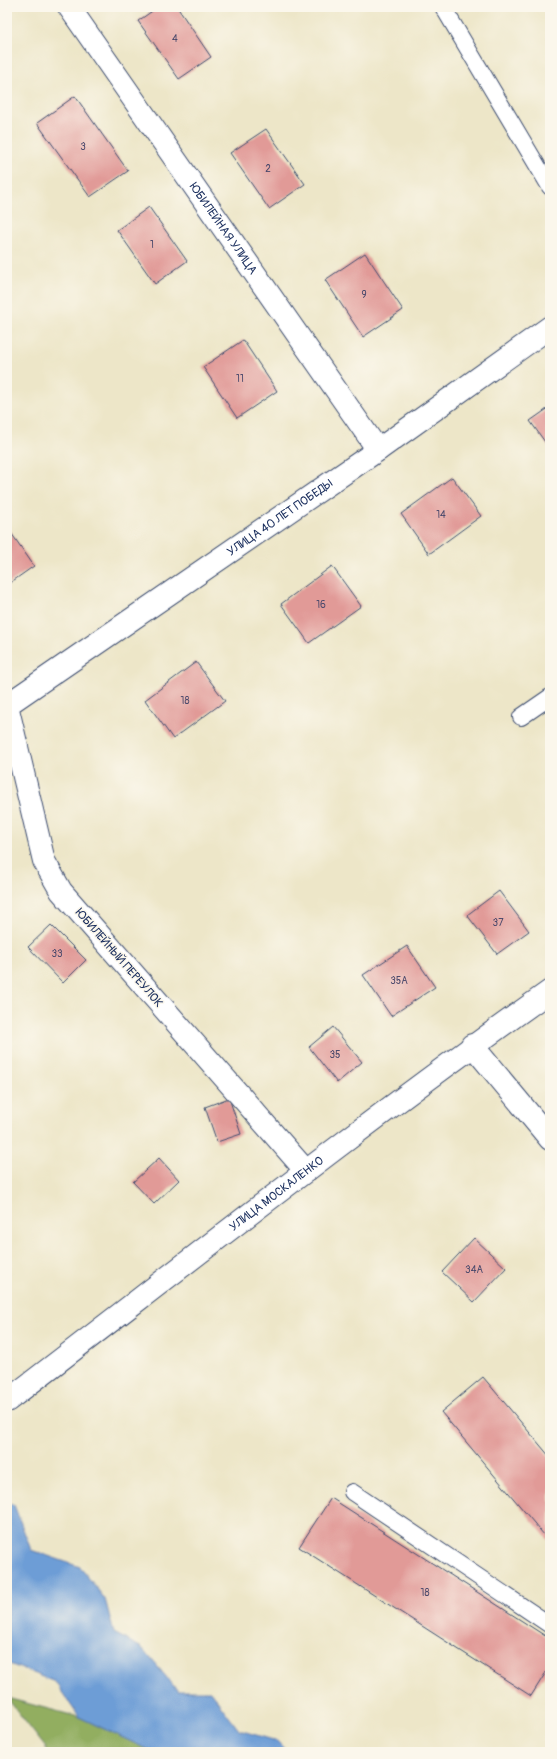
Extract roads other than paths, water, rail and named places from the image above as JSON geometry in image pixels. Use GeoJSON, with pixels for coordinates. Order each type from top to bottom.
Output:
{"type":"FeatureCollection","features":[{"type":"Feature","properties":{"kind":"street","name":"ЮБИЛЕЙНАЯ УЛИЦА"},"geometry":{"type":"LineString","coordinates":[[69,7],[378,450]]}},
{"type":"Feature","properties":{"kind":"street","name":"УЛИЦА 40 ЛЕТ ПОБЕДЫ"},"geometry":{"type":"LineString","coordinates":[[7,705],[378,450],[550,327]]}},
{"type":"Feature","properties":{"kind":"street","name":"ЮБИЛЕЙНЫЙ ПЕРЕУЛОК"},"geometry":{"type":"LineString","coordinates":[[7,705],[44,861],[61,892],[306,1171]]}},
{"type":"Feature","properties":{"kind":"street","name":"УЛИЦА МОСКАЛЕНКО"},"geometry":{"type":"LineString","coordinates":[[7,1401],[306,1171],[472,1046],[550,991]]}},
{"type":"Feature","properties":{"kind":"street"},"geometry":{"type":"LineString","coordinates":[[472,1046],[550,1139]]}},
{"type":"Feature","properties":{"kind":"lane"},"geometry":{"type":"LineString","coordinates":[[443,7],[550,188]]}},
{"type":"Feature","properties":{"kind":"lane"},"geometry":{"type":"LineString","coordinates":[[521,717],[550,697]]}},
{"type":"Feature","properties":{"kind":"lane"},"geometry":{"type":"LineString","coordinates":[[352,1492],[550,1625]]}},
{"type":"Feature","properties":{"kind":"water"},"geometry":{"type":"Polygon","coordinates":[[[7,1501],[14,1505],[31,1550],[80,1567],[105,1599],[114,1633],[142,1648],[178,1691],[210,1691],[239,1730],[277,1741],[287,1752],[153,1752],[79,1717],[55,1682],[7,1663],[7,1501]]]}}]}
